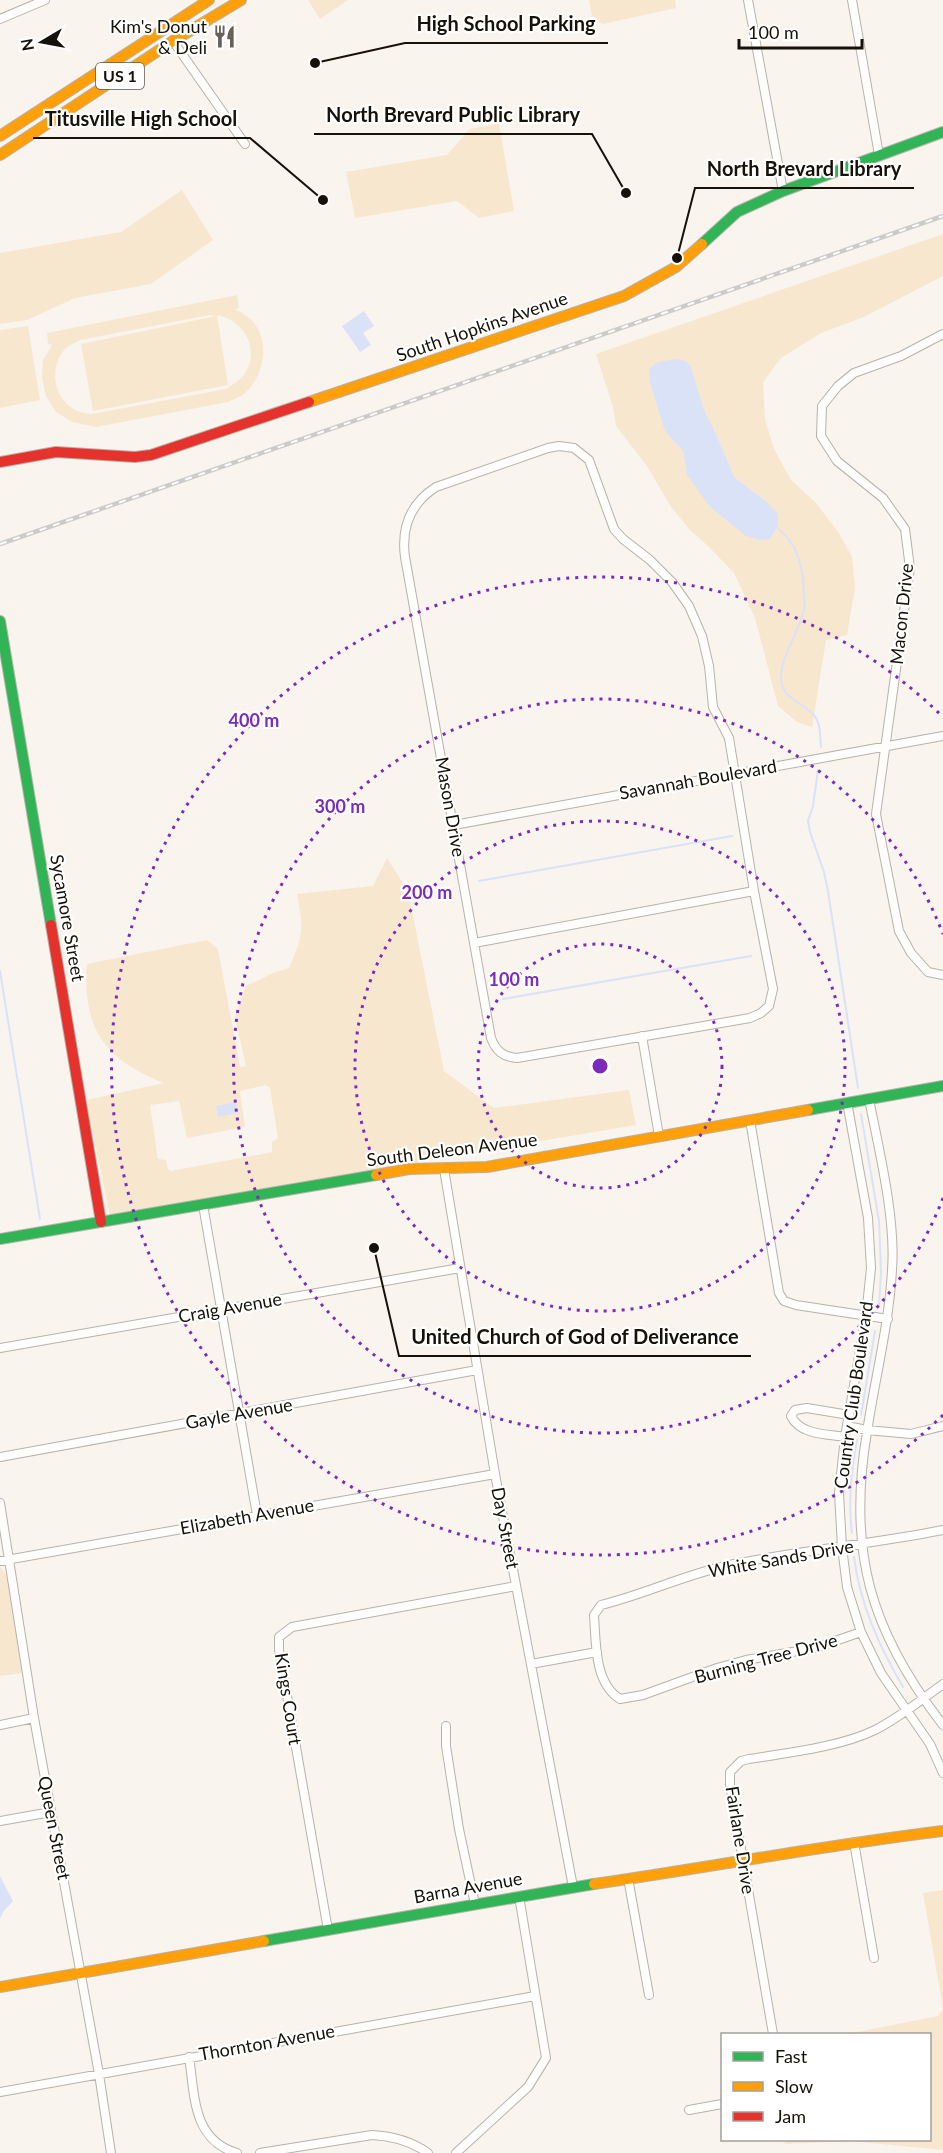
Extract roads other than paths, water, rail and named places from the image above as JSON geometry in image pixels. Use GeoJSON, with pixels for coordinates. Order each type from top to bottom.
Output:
{"type":"FeatureCollection","features":[{"type":"Feature","properties":{"kind":"street"},"geometry":{"type":"LineString","coordinates":[[0,19],[45,0]]}},
{"type":"Feature","properties":{"kind":"street","name":"US 1"},"geometry":{"type":"LineString","coordinates":[[0,136],[209,0]]}},
{"type":"Feature","properties":{"kind":"street","name":"US 1"},"geometry":{"type":"LineString","coordinates":[[0,155],[173,41],[241,0]]}},
{"type":"Feature","properties":{"kind":"street"},"geometry":{"type":"LineString","coordinates":[[748,0],[783,190]]}},
{"type":"Feature","properties":{"kind":"street"},"geometry":{"type":"LineString","coordinates":[[852,0],[879,155]]}},
{"type":"Feature","properties":{"kind":"street"},"geometry":{"type":"LineString","coordinates":[[196,8],[180,27],[173,41],[245,144]]}},
{"type":"Feature","properties":{"kind":"street"},"geometry":{"type":"LineString","coordinates":[[47,105],[56,118]]}},
{"type":"Feature","properties":{"kind":"street","name":"South Hopkins Avenue"},"geometry":{"type":"LineString","coordinates":[[0,462],[56,452],[135,457],[151,455],[618,298],[676,267],[737,212],[783,190],[943,132]]}},
{"type":"Feature","properties":{"kind":"street","name":"Macon Drive"},"geometry":{"type":"LineString","coordinates":[[943,334],[901,356],[854,373],[838,386],[822,406],[821,436],[837,461],[883,498],[904,528],[910,568],[876,814],[899,931],[911,953],[928,972],[943,975]]}},
{"type":"Feature","properties":{"kind":"street","name":"Mason Drive"},"geometry":{"type":"LineString","coordinates":[[554,447],[574,448],[589,460],[614,529],[661,570],[682,594],[706,648],[712,702],[729,738],[773,989],[769,1006],[750,1018],[522,1058],[504,1055],[497,1050],[491,1038],[454,825],[405,556],[403,538],[406,524],[418,502],[436,487],[554,447]]}},
{"type":"Feature","properties":{"kind":"street","name":"Sycamore Street"},"geometry":{"type":"LineString","coordinates":[[0,621],[101,1222]]}},
{"type":"Feature","properties":{"kind":"street","name":"Savannah Boulevard"},"geometry":{"type":"LineString","coordinates":[[454,825],[943,736]]}},
{"type":"Feature","properties":{"kind":"street"},"geometry":{"type":"LineString","coordinates":[[474,943],[754,891]]}},
{"type":"Feature","properties":{"kind":"street"},"geometry":{"type":"LineString","coordinates":[[642,1036],[660,1136]]}},
{"type":"Feature","properties":{"kind":"street","name":"South Deleon Avenue"},"geometry":{"type":"LineString","coordinates":[[0,1239],[409,1169],[487,1167],[943,1086]]}},
{"type":"Feature","properties":{"kind":"street","name":"Country Club Boulevard"},"geometry":{"type":"LineString","coordinates":[[869,1099],[889,1211],[893,1268],[888,1319],[867,1430],[860,1495],[862,1545],[867,1583],[899,1662],[943,1725]]}},
{"type":"Feature","properties":{"kind":"street","name":"Country Club Boulevard"},"geometry":{"type":"LineString","coordinates":[[847,1102],[868,1218],[871,1268],[866,1316],[845,1437],[839,1493],[847,1587],[861,1632],[881,1673],[930,1744],[943,1773]]}},
{"type":"Feature","properties":{"kind":"street"},"geometry":{"type":"LineString","coordinates":[[750,1120],[779,1293],[784,1301],[796,1305],[888,1319]]}},
{"type":"Feature","properties":{"kind":"street","name":"Day Street"},"geometry":{"type":"LineString","coordinates":[[444,1169],[495,1474],[573,1887]]}},
{"type":"Feature","properties":{"kind":"street"},"geometry":{"type":"LineString","coordinates":[[203,1205],[257,1515]]}},
{"type":"Feature","properties":{"kind":"street","name":"Craig Avenue"},"geometry":{"type":"LineString","coordinates":[[0,1348],[460,1268]]}},
{"type":"Feature","properties":{"kind":"street","name":"Gayle Avenue"},"geometry":{"type":"LineString","coordinates":[[0,1457],[477,1370]]}},
{"type":"Feature","properties":{"kind":"street"},"geometry":{"type":"LineString","coordinates":[[845,1437],[804,1430],[795,1423],[791,1416],[795,1410],[807,1408],[849,1415]]}},
{"type":"Feature","properties":{"kind":"street"},"geometry":{"type":"LineString","coordinates":[[847,1426],[911,1434],[943,1426]]}},
{"type":"Feature","properties":{"kind":"street","name":"Elizabeth Avenue"},"geometry":{"type":"LineString","coordinates":[[5,1561],[495,1474]]}},
{"type":"Feature","properties":{"kind":"street","name":"Queen Street"},"geometry":{"type":"LineString","coordinates":[[0,1503],[5,1561],[81,1972],[111,2153]]}},
{"type":"Feature","properties":{"kind":"street","name":"White Sands Drive"},"geometry":{"type":"LineString","coordinates":[[597,1652],[594,1615],[601,1605],[630,1598],[713,1569],[943,1530]]}},
{"type":"Feature","properties":{"kind":"street","name":"Kings Court"},"geometry":{"type":"LineString","coordinates":[[328,1930],[279,1650],[279,1637],[292,1627],[516,1586]]}},
{"type":"Feature","properties":{"kind":"street","name":"Burning Tree Drive"},"geometry":{"type":"LineString","coordinates":[[597,1652],[603,1680],[610,1693],[620,1699],[643,1695],[746,1660],[815,1648],[861,1632]]}},
{"type":"Feature","properties":{"kind":"street"},"geometry":{"type":"LineString","coordinates":[[531,1664],[597,1652]]}},
{"type":"Feature","properties":{"kind":"street","name":"Fairlane Drive"},"geometry":{"type":"LineString","coordinates":[[773,2033],[730,1785],[729,1777],[733,1767],[741,1761],[841,1742],[874,1731],[943,1684]]}},
{"type":"Feature","properties":{"kind":"street"},"geometry":{"type":"LineString","coordinates":[[0,1725],[34,1718]]}},
{"type":"Feature","properties":{"kind":"street"},"geometry":{"type":"LineString","coordinates":[[446,1726],[446,1746],[459,1829],[475,1904]]}},
{"type":"Feature","properties":{"kind":"street"},"geometry":{"type":"LineString","coordinates":[[0,1821],[51,1812]]}},
{"type":"Feature","properties":{"kind":"street","name":"Barna Avenue"},"geometry":{"type":"LineString","coordinates":[[0,1987],[573,1887],[743,1862],[854,1842],[943,1831]]}},
{"type":"Feature","properties":{"kind":"street"},"geometry":{"type":"LineString","coordinates":[[854,1842],[874,1958]]}},
{"type":"Feature","properties":{"kind":"street"},"geometry":{"type":"LineString","coordinates":[[628,1878],[649,1995]]}},
{"type":"Feature","properties":{"kind":"street"},"geometry":{"type":"LineString","coordinates":[[456,2153],[528,2087],[546,2058],[519,1896]]}},
{"type":"Feature","properties":{"kind":"street","name":"Thornton Avenue"},"geometry":{"type":"LineString","coordinates":[[0,2092],[535,1996]]}},
{"type":"Feature","properties":{"kind":"street"},"geometry":{"type":"LineString","coordinates":[[189,2057],[202,2126],[218,2145],[237,2153]]}},
{"type":"Feature","properties":{"kind":"street"},"geometry":{"type":"LineString","coordinates":[[689,2109],[721,2104]]}},
{"type":"Feature","properties":{"kind":"street"},"geometry":{"type":"LineString","coordinates":[[260,2153],[372,2135],[390,2136],[428,2153]]}},
{"type":"Feature","properties":{"kind":"water"},"geometry":{"type":"Polygon","coordinates":[[[364,311],[374,326],[363,333],[371,345],[360,352],[342,326],[364,311]]]}},
{"type":"Feature","properties":{"kind":"water"},"geometry":{"type":"Polygon","coordinates":[[[677,359],[686,361],[691,367],[704,410],[735,478],[766,501],[778,514],[778,525],[770,539],[761,540],[746,536],[710,507],[687,475],[683,451],[665,431],[650,383],[649,369],[658,362],[677,359]]]}},
{"type":"Feature","properties":{"kind":"water"},"geometry":{"type":"Polygon","coordinates":[[[236,1102],[238,1113],[218,1117],[216,1106],[236,1102]]]}},
{"type":"Feature","properties":{"kind":"water"},"geometry":{"type":"Polygon","coordinates":[[[0,1876],[13,1901],[0,1919],[0,1876]]]}},
{"type":"Feature","properties":{"kind":"waterway"},"geometry":{"type":"LineString","coordinates":[[776,527],[790,540],[798,556],[804,601],[802,618],[783,663],[781,680],[786,693],[813,714],[817,720],[821,747]]}},
{"type":"Feature","properties":{"kind":"waterway"},"geometry":{"type":"LineString","coordinates":[[818,770],[813,806],[808,821],[828,891],[858,1088]]}},
{"type":"Feature","properties":{"kind":"waterway"},"geometry":{"type":"LineString","coordinates":[[479,881],[732,836]]}},
{"type":"Feature","properties":{"kind":"waterway"},"geometry":{"type":"LineString","coordinates":[[503,999],[751,956]]}},
{"type":"Feature","properties":{"kind":"waterway"},"geometry":{"type":"LineString","coordinates":[[0,971],[40,1219]]}},
{"type":"Feature","properties":{"kind":"waterway"},"geometry":{"type":"LineString","coordinates":[[861,1114],[879,1221],[881,1272],[879,1307]]}},
{"type":"Feature","properties":{"kind":"waterway"},"geometry":{"type":"LineString","coordinates":[[861,1415],[875,1331]]}},
{"type":"Feature","properties":{"kind":"waterway"},"geometry":{"type":"LineString","coordinates":[[852,1533],[851,1486],[857,1440]]}},
{"type":"Feature","properties":{"kind":"waterway"},"geometry":{"type":"LineString","coordinates":[[854,1557],[861,1591],[872,1624],[903,1687]]}},
{"type":"Feature","properties":{"kind":"railway"},"geometry":{"type":"LineString","coordinates":[[0,544],[943,216]]}},
{"type":"Feature","properties":{"kind":"place","name":"Kim's Donut & Deli"},"geometry":{"type":"Point","coordinates":[225,37]}},
{"type":"Feature","properties":{"kind":"place","name":"High School Parking"},"geometry":{"type":"Point","coordinates":[315,63]}},
{"type":"Feature","properties":{"kind":"place","name":"North Brevard Public Library"},"geometry":{"type":"Point","coordinates":[626,193]}},
{"type":"Feature","properties":{"kind":"place","name":"Titusville High School"},"geometry":{"type":"Point","coordinates":[323,200]}},
{"type":"Feature","properties":{"kind":"place","name":"North Brevard Library"},"geometry":{"type":"Point","coordinates":[677,258]}},
{"type":"Feature","properties":{"kind":"place","name":"United Church of God of Deliverance"},"geometry":{"type":"Point","coordinates":[374,1248]}}]}
